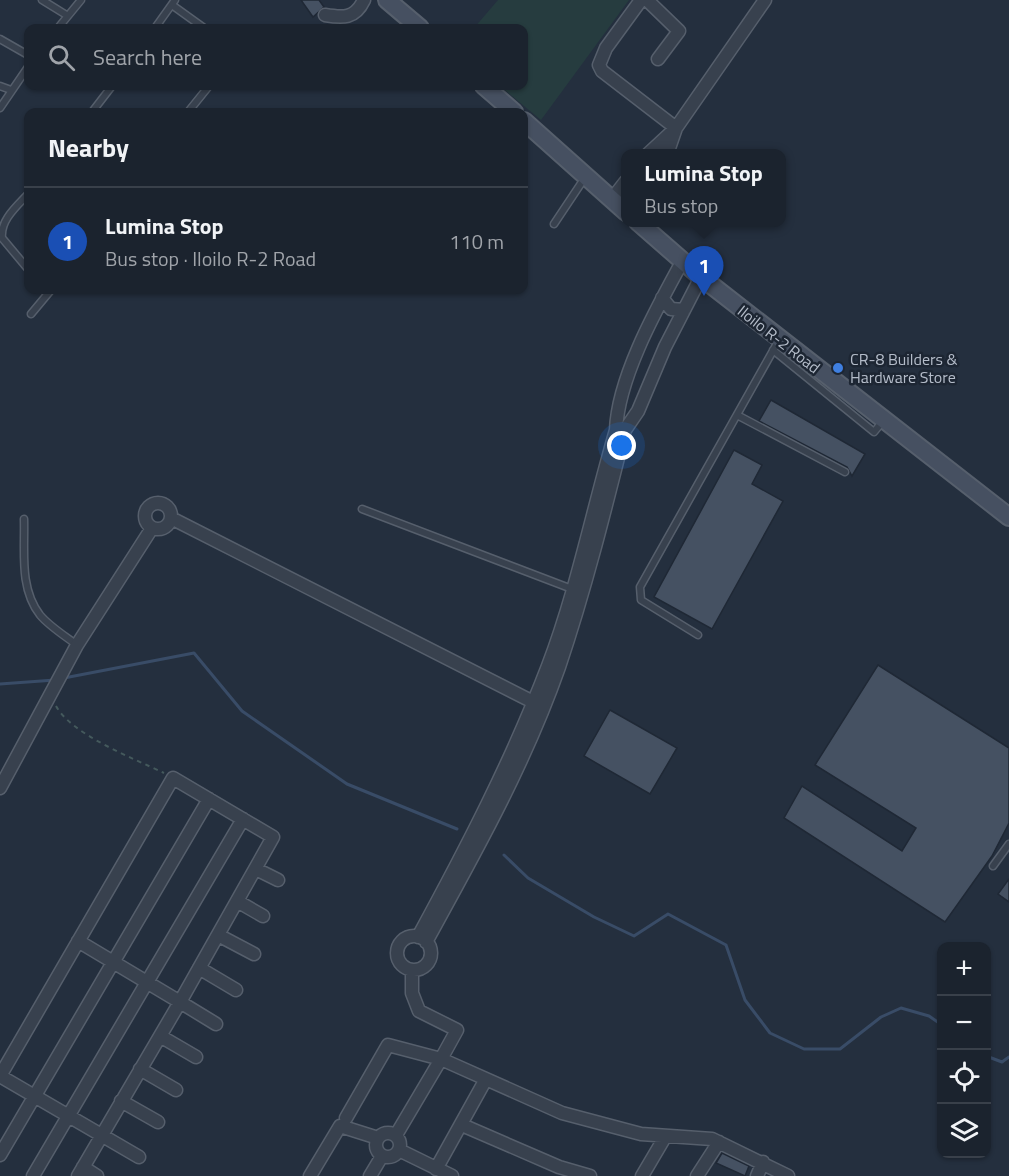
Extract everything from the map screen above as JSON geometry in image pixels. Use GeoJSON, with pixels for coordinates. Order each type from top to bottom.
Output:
{"type":"FeatureCollection","features":[{"type":"Feature","properties":{"kind":"main road"},"geometry":{"type":"LineString","coordinates":[[387,0],[415,24]]}},
{"type":"Feature","properties":{"kind":"main road"},"geometry":{"type":"LineString","coordinates":[[489,90],[509,108]]}},
{"type":"Feature","properties":{"kind":"main road"},"geometry":{"type":"LineString","coordinates":[[528,125],[621,207]]}},
{"type":"Feature","properties":{"kind":"main road","name":"Iloilo R-2 Road"},"geometry":{"type":"LineString","coordinates":[[644,227],[776,345],[883,420],[1009,517]]}},
{"type":"Feature","properties":{"kind":"street"},"geometry":{"type":"LineString","coordinates":[[324,15],[350,16],[358,11],[364,0]]}},
{"type":"Feature","properties":{"kind":"street"},"geometry":{"type":"LineString","coordinates":[[641,0],[606,48],[599,65],[602,71],[676,128]]}},
{"type":"Feature","properties":{"kind":"street"},"geometry":{"type":"LineString","coordinates":[[647,0],[679,31],[658,59]]}},
{"type":"Feature","properties":{"kind":"street"},"geometry":{"type":"LineString","coordinates":[[652,149],[676,128],[765,0]]}},
{"type":"Feature","properties":{"kind":"street"},"geometry":{"type":"LineString","coordinates":[[668,149],[676,128]]}},
{"type":"Feature","properties":{"kind":"street"},"geometry":{"type":"LineString","coordinates":[[612,199],[621,187]]}},
{"type":"Feature","properties":{"kind":"street"},"geometry":{"type":"LineString","coordinates":[[422,939],[502,790],[553,667],[592,538],[609,472],[618,404],[644,337],[682,262]]}},
{"type":"Feature","properties":{"kind":"street"},"geometry":{"type":"LineString","coordinates":[[609,472],[625,430],[638,411],[664,347],[701,277]]}},
{"type":"Feature","properties":{"kind":"street"},"geometry":{"type":"LineString","coordinates":[[662,298],[671,309],[684,310]]}},
{"type":"Feature","properties":{"kind":"street"},"geometry":{"type":"LineString","coordinates":[[644,337],[664,347]]}},
{"type":"Feature","properties":{"kind":"street"},"geometry":{"type":"LineString","coordinates":[[618,404],[638,411]]}},
{"type":"Feature","properties":{"kind":"street"},"geometry":{"type":"LineString","coordinates":[[152,528],[144,515],[154,503],[165,505],[171,518],[538,705]]}},
{"type":"Feature","properties":{"kind":"street"},"geometry":{"type":"LineString","coordinates":[[152,528],[163,529],[171,518]]}},
{"type":"Feature","properties":{"kind":"street"},"geometry":{"type":"LineString","coordinates":[[0,788],[77,645],[152,528]]}},
{"type":"Feature","properties":{"kind":"street"},"geometry":{"type":"LineString","coordinates":[[98,1176],[81,1172],[102,1134],[121,1101],[200,968],[273,837],[173,778],[0,1076],[102,1134],[139,1157]]}},
{"type":"Feature","properties":{"kind":"street"},"geometry":{"type":"LineString","coordinates":[[0,1155],[115,963],[209,799]]}},
{"type":"Feature","properties":{"kind":"street"},"geometry":{"type":"LineString","coordinates":[[33,1176],[243,819]]}},
{"type":"Feature","properties":{"kind":"street"},"geometry":{"type":"LineString","coordinates":[[255,869],[278,880]]}},
{"type":"Feature","properties":{"kind":"street"},"geometry":{"type":"LineString","coordinates":[[237,902],[263,916]]}},
{"type":"Feature","properties":{"kind":"street"},"geometry":{"type":"LineString","coordinates":[[218,935],[254,954]]}},
{"type":"Feature","properties":{"kind":"street"},"geometry":{"type":"LineString","coordinates":[[407,938],[422,939],[430,958],[423,967],[412,970],[399,961],[397,950],[407,938]]}},
{"type":"Feature","properties":{"kind":"street"},"geometry":{"type":"LineString","coordinates":[[78,941],[216,1024]]}},
{"type":"Feature","properties":{"kind":"street"},"geometry":{"type":"LineString","coordinates":[[200,968],[236,990]]}},
{"type":"Feature","properties":{"kind":"street"},"geometry":{"type":"LineString","coordinates":[[396,1135],[457,1030],[419,1011],[412,993],[412,970]]}},
{"type":"Feature","properties":{"kind":"street"},"geometry":{"type":"LineString","coordinates":[[160,1036],[196,1058]]}},
{"type":"Feature","properties":{"kind":"street"},"geometry":{"type":"LineString","coordinates":[[346,1118],[388,1045],[441,1059],[562,1113],[641,1134],[719,1142],[788,1176]]}},
{"type":"Feature","properties":{"kind":"street"},"geometry":{"type":"LineString","coordinates":[[140,1069],[176,1090]]}},
{"type":"Feature","properties":{"kind":"street"},"geometry":{"type":"LineString","coordinates":[[436,1169],[486,1079]]}},
{"type":"Feature","properties":{"kind":"street"},"geometry":{"type":"LineString","coordinates":[[121,1101],[159,1122]]}},
{"type":"Feature","properties":{"kind":"street"},"geometry":{"type":"LineString","coordinates":[[462,1125],[559,1167],[590,1176]]}},
{"type":"Feature","properties":{"kind":"street"},"geometry":{"type":"LineString","coordinates":[[310,1176],[340,1126],[378,1138]]}},
{"type":"Feature","properties":{"kind":"street"},"geometry":{"type":"LineString","coordinates":[[382,1156],[376,1146],[378,1138],[384,1133],[396,1135]]}},
{"type":"Feature","properties":{"kind":"street"},"geometry":{"type":"LineString","coordinates":[[382,1156],[391,1157],[399,1150],[400,1142],[396,1135]]}},
{"type":"Feature","properties":{"kind":"street"},"geometry":{"type":"LineString","coordinates":[[642,1176],[665,1137]]}},
{"type":"Feature","properties":{"kind":"street"},"geometry":{"type":"LineString","coordinates":[[697,1176],[719,1142]]}},
{"type":"Feature","properties":{"kind":"street"},"geometry":{"type":"LineString","coordinates":[[399,1150],[452,1176]]}},
{"type":"Feature","properties":{"kind":"street"},"geometry":{"type":"LineString","coordinates":[[370,1176],[382,1156]]}},
{"type":"Feature","properties":{"kind":"street"},"geometry":{"type":"LineString","coordinates":[[757,1176],[763,1162]]}},
{"type":"Feature","properties":{"kind":"lane"},"geometry":{"type":"LineString","coordinates":[[42,0],[68,16]]}},
{"type":"Feature","properties":{"kind":"lane"},"geometry":{"type":"LineString","coordinates":[[61,24],[81,0]]}},
{"type":"Feature","properties":{"kind":"lane"},"geometry":{"type":"LineString","coordinates":[[158,24],[174,3],[199,24]]}},
{"type":"Feature","properties":{"kind":"lane"},"geometry":{"type":"LineString","coordinates":[[0,39],[24,53]]}},
{"type":"Feature","properties":{"kind":"lane"},"geometry":{"type":"LineString","coordinates":[[0,108],[24,72]]}},
{"type":"Feature","properties":{"kind":"lane"},"geometry":{"type":"LineString","coordinates":[[0,86],[11,90]]}},
{"type":"Feature","properties":{"kind":"lane"},"geometry":{"type":"LineString","coordinates":[[95,108],[109,90]]}},
{"type":"Feature","properties":{"kind":"lane"},"geometry":{"type":"LineString","coordinates":[[191,108],[206,90]]}},
{"type":"Feature","properties":{"kind":"lane"},"geometry":{"type":"LineString","coordinates":[[554,224],[586,176]]}},
{"type":"Feature","properties":{"kind":"lane"},"geometry":{"type":"LineString","coordinates":[[24,198],[3,222],[1,233],[2,238],[24,264]]}},
{"type":"Feature","properties":{"kind":"lane"},"geometry":{"type":"LineString","coordinates":[[31,314],[46,294]]}},
{"type":"Feature","properties":{"kind":"lane"},"geometry":{"type":"LineString","coordinates":[[698,635],[641,600],[640,587],[776,345]]}},
{"type":"Feature","properties":{"kind":"lane"},"geometry":{"type":"LineString","coordinates":[[737,415],[845,472]]}},
{"type":"Feature","properties":{"kind":"lane"},"geometry":{"type":"LineString","coordinates":[[362,509],[573,598]]}},
{"type":"Feature","properties":{"kind":"lane"},"geometry":{"type":"LineString","coordinates":[[24,519],[25,582],[33,603],[41,617],[77,645]]}},
{"type":"Feature","properties":{"kind":"lane"},"geometry":{"type":"LineString","coordinates":[[993,867],[1009,844]]}},
{"type":"Feature","properties":{"kind":"path"},"geometry":{"type":"LineString","coordinates":[[49,696],[62,718],[102,742],[173,778]]}},
{"type":"Feature","properties":{"kind":"green space"},"geometry":{"type":"Polygon","coordinates":[[[498,0],[629,0],[541,120],[505,90],[528,90],[528,24],[477,24],[498,0]]]}},
{"type":"Feature","properties":{"kind":"building"},"geometry":{"type":"Polygon","coordinates":[[[301,0],[319,0],[324,7],[313,17],[301,0]]]}},
{"type":"Feature","properties":{"kind":"building"},"geometry":{"type":"Polygon","coordinates":[[[771,400],[865,454],[852,476],[847,467],[759,421],[771,400]]]}},
{"type":"Feature","properties":{"kind":"building"},"geometry":{"type":"Polygon","coordinates":[[[734,450],[762,465],[752,484],[783,501],[712,629],[654,597],[734,450]]]}},
{"type":"Feature","properties":{"kind":"building"},"geometry":{"type":"Polygon","coordinates":[[[878,665],[1009,748],[1009,823],[992,856],[945,922],[784,818],[802,786],[902,851],[916,828],[815,765],[878,665]]]}},
{"type":"Feature","properties":{"kind":"building"},"geometry":{"type":"Polygon","coordinates":[[[610,710],[677,748],[650,794],[584,756],[610,710]]]}},
{"type":"Feature","properties":{"kind":"building"},"geometry":{"type":"Polygon","coordinates":[[[1009,879],[1009,902],[998,894],[1009,879]]]}},
{"type":"Feature","properties":{"kind":"building"},"geometry":{"type":"Polygon","coordinates":[[[722,1153],[749,1166],[745,1176],[716,1163],[722,1153]]]}},
{"type":"Feature","properties":{"kind":"waterway"},"geometry":{"type":"LineString","coordinates":[[64,678],[194,653],[242,711],[347,784],[457,829]]}},
{"type":"Feature","properties":{"kind":"waterway"},"geometry":{"type":"LineString","coordinates":[[0,684],[55,680]]}},
{"type":"Feature","properties":{"kind":"waterway"},"geometry":{"type":"LineString","coordinates":[[504,855],[528,878],[594,917],[634,936],[668,914],[726,945],[745,1000],[770,1033],[804,1049],[840,1049],[881,1017],[901,1008],[929,1016],[937,1022]]}},
{"type":"Feature","properties":{"kind":"waterway"},"geometry":{"type":"LineString","coordinates":[[991,1058],[1002,1062],[1009,1057]]}},
{"type":"Feature","properties":{"kind":"place","name":"Lumina Stop"},"geometry":{"type":"Point","coordinates":[704,296]}},
{"type":"Feature","properties":{"kind":"place","name":"CR-8 Builders & Hardware Store"},"geometry":{"type":"Point","coordinates":[838,368]}}]}
